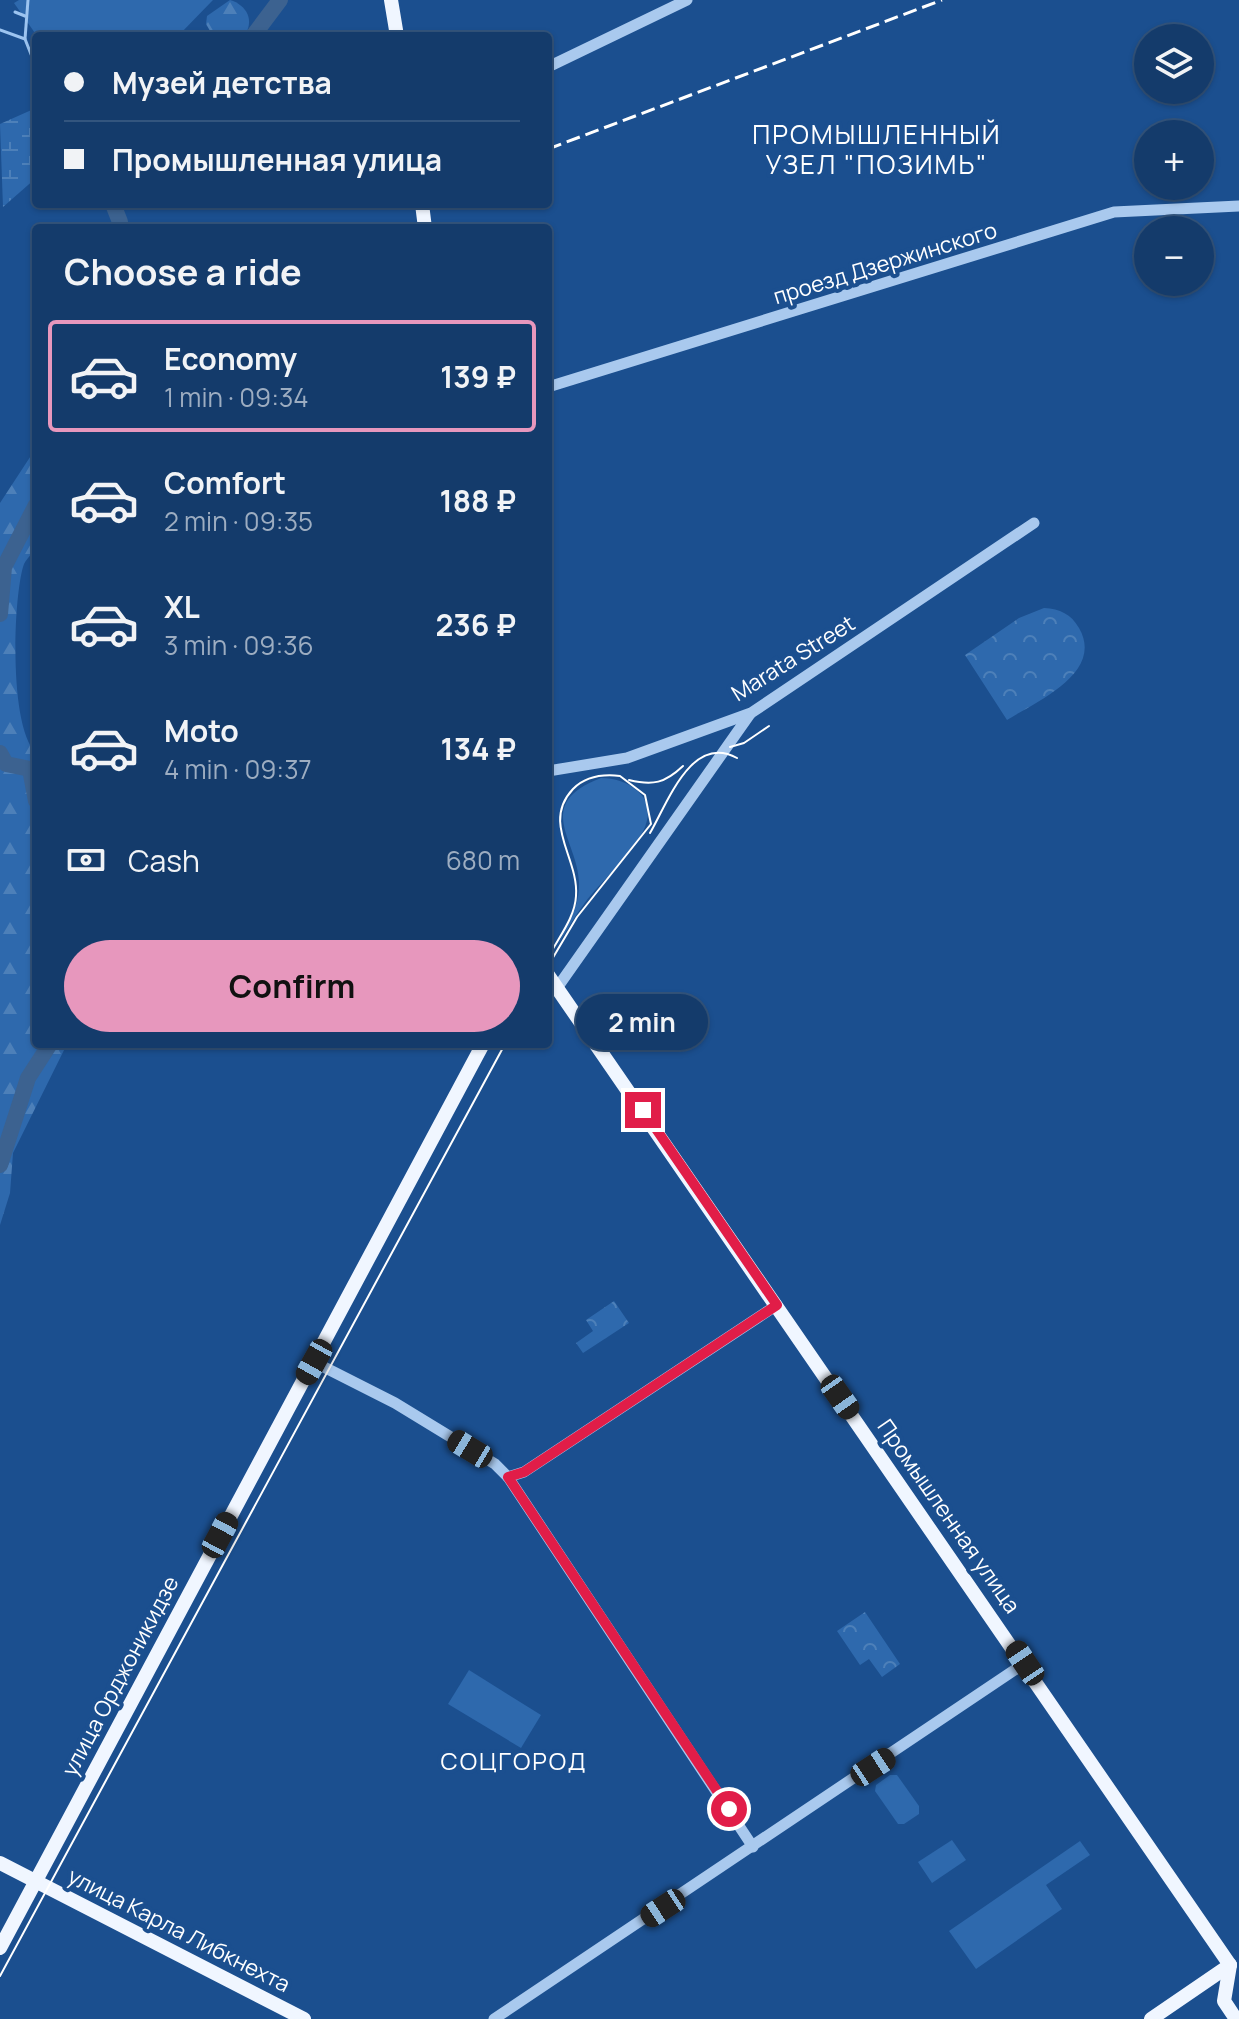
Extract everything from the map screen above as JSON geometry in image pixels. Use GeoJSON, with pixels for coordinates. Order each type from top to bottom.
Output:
{"type":"FeatureCollection","features":[{"type":"Feature","properties":{"kind":"main road"},"geometry":{"type":"LineString","coordinates":[[391,0],[396,32]]}},
{"type":"Feature","properties":{"kind":"main road","name":"Промышленная улица"},"geometry":{"type":"LineString","coordinates":[[552,981],[1235,1968]]}},
{"type":"Feature","properties":{"kind":"main road","name":"улица Орджоникидзе"},"geometry":{"type":"LineString","coordinates":[[0,1948],[481,1048]]}},
{"type":"Feature","properties":{"kind":"main road","name":"улица Карла Либкнехта"},"geometry":{"type":"LineString","coordinates":[[0,1863],[304,2019]]}},
{"type":"Feature","properties":{"kind":"main road"},"geometry":{"type":"LineString","coordinates":[[1151,2019],[1235,1968]]}},
{"type":"Feature","properties":{"kind":"main road"},"geometry":{"type":"LineString","coordinates":[[1235,1968],[1224,2001],[1236,2019]]}},
{"type":"Feature","properties":{"kind":"street"},"geometry":{"type":"LineString","coordinates":[[552,65],[687,0]]}},
{"type":"Feature","properties":{"kind":"street","name":"проезд Дзержинского"},"geometry":{"type":"LineString","coordinates":[[552,386],[1114,212],[1239,206]]}},
{"type":"Feature","properties":{"kind":"street","name":"Marata Street"},"geometry":{"type":"LineString","coordinates":[[552,770],[627,758],[751,713],[1034,523]]}},
{"type":"Feature","properties":{"kind":"street"},"geometry":{"type":"LineString","coordinates":[[557,988],[751,713]]}},
{"type":"Feature","properties":{"kind":"street"},"geometry":{"type":"LineString","coordinates":[[508,1477],[524,1472],[777,1305]]}},
{"type":"Feature","properties":{"kind":"street"},"geometry":{"type":"LineString","coordinates":[[314,1362],[395,1403],[495,1464],[508,1477],[753,1847]]}},
{"type":"Feature","properties":{"kind":"street"},"geometry":{"type":"LineString","coordinates":[[494,2019],[1025,1663]]}},
{"type":"Feature","properties":{"kind":"green space"},"geometry":{"type":"Polygon","coordinates":[[[19,0],[213,0],[182,32],[34,32],[14,3],[19,0]]]}},
{"type":"Feature","properties":{"kind":"green space"},"geometry":{"type":"Polygon","coordinates":[[[230,0],[245,10],[249,25],[246,32],[211,32],[206,24],[207,16],[230,0]]]}},
{"type":"Feature","properties":{"kind":"green space"},"geometry":{"type":"Polygon","coordinates":[[[32,110],[32,182],[3,207],[0,124],[32,110]]]}},
{"type":"Feature","properties":{"kind":"green space"},"geometry":{"type":"Polygon","coordinates":[[[32,454],[32,553],[24,564],[20,584],[16,664],[21,718],[32,747],[32,1048],[65,1048],[13,1153],[10,1193],[0,1225],[0,503],[32,454]]]}},
{"type":"Feature","properties":{"kind":"green space"},"geometry":{"type":"Polygon","coordinates":[[[1044,608],[1064,613],[1076,623],[1085,644],[1083,659],[1063,684],[1007,720],[965,655],[1019,618],[1044,608]]]}},
{"type":"Feature","properties":{"kind":"green space"},"geometry":{"type":"Polygon","coordinates":[[[601,778],[621,781],[638,791],[644,798],[648,816],[633,848],[584,904],[557,946],[572,915],[579,891],[577,867],[563,811],[568,799],[580,788],[601,778]]]}},
{"type":"Feature","properties":{"kind":"green space"},"geometry":{"type":"Polygon","coordinates":[[[614,1301],[629,1323],[583,1353],[576,1343],[593,1331],[586,1320],[614,1301]]]}},
{"type":"Feature","properties":{"kind":"green space"},"geometry":{"type":"Polygon","coordinates":[[[865,1612],[900,1664],[882,1677],[869,1659],[860,1665],[837,1631],[865,1612]]]}},
{"type":"Feature","properties":{"kind":"green space"},"geometry":{"type":"Polygon","coordinates":[[[469,1670],[541,1715],[521,1748],[448,1704],[469,1670]]]}},
{"type":"Feature","properties":{"kind":"green space"},"geometry":{"type":"Polygon","coordinates":[[[890,1775],[897,1775],[919,1806],[919,1814],[904,1824],[898,1824],[875,1791],[876,1785],[890,1775]]]}},
{"type":"Feature","properties":{"kind":"green space"},"geometry":{"type":"Polygon","coordinates":[[[952,1840],[966,1860],[932,1883],[918,1862],[952,1840]]]}},
{"type":"Feature","properties":{"kind":"green space"},"geometry":{"type":"Polygon","coordinates":[[[1080,1841],[1090,1855],[1046,1885],[1062,1909],[976,1969],[949,1931],[1080,1841]]]}},
{"type":"Feature","properties":{"kind":"waterway"},"geometry":{"type":"LineString","coordinates":[[25,39],[28,0]]}},
{"type":"Feature","properties":{"kind":"waterway"},"geometry":{"type":"LineString","coordinates":[[256,32],[280,0]]}},
{"type":"Feature","properties":{"kind":"waterway"},"geometry":{"type":"LineString","coordinates":[[15,12],[25,16]]}},
{"type":"Feature","properties":{"kind":"waterway"},"geometry":{"type":"LineString","coordinates":[[0,30],[25,39],[32,57]]}},
{"type":"Feature","properties":{"kind":"waterway"},"geometry":{"type":"LineString","coordinates":[[115,208],[119,224]]}},
{"type":"Feature","properties":{"kind":"waterway"},"geometry":{"type":"LineString","coordinates":[[0,614],[4,567],[32,513]]}},
{"type":"Feature","properties":{"kind":"waterway"},"geometry":{"type":"LineString","coordinates":[[0,753],[6,764],[30,769],[32,780]]}},
{"type":"Feature","properties":{"kind":"waterway"},"geometry":{"type":"LineString","coordinates":[[0,1165],[28,1078],[47,1048]]}},
{"type":"Feature","properties":{"kind":"tram line"},"geometry":{"type":"LineString","coordinates":[[730,747],[744,743],[769,726]]}},
{"type":"Feature","properties":{"kind":"tram line"},"geometry":{"type":"LineString","coordinates":[[650,833],[683,774],[694,763],[707,755],[721,753],[737,758]]}},
{"type":"Feature","properties":{"kind":"tram line"},"geometry":{"type":"LineString","coordinates":[[629,780],[658,782],[683,766]]}},
{"type":"Feature","properties":{"kind":"tram line"},"geometry":{"type":"LineString","coordinates":[[552,951],[569,920],[576,896],[561,828],[560,815],[564,802],[583,781],[601,776],[620,776],[645,795],[651,824],[577,917],[552,959]]}},
{"type":"Feature","properties":{"kind":"tram line"},"geometry":{"type":"LineString","coordinates":[[0,1976],[503,1048]]}},
{"type":"Feature","properties":{"kind":"railway"},"geometry":{"type":"LineString","coordinates":[[552,147],[942,0]]}},
{"type":"Feature","properties":{"kind":"district","name":"ПРОМЫШЛЕННЫЙ УЗЕЛ \"ПОЗИМЬ\""},"geometry":{"type":"Point","coordinates":[877,149]}},
{"type":"Feature","properties":{"kind":"district","name":"СОЦГОРОД"},"geometry":{"type":"Point","coordinates":[514,1760]}},
{"type":"Feature","properties":{"kind":"route"},"geometry":{"type":"LineString","coordinates":[[643,1110],[777,1305],[524,1472],[508,1477],[729,1809]]}}]}
